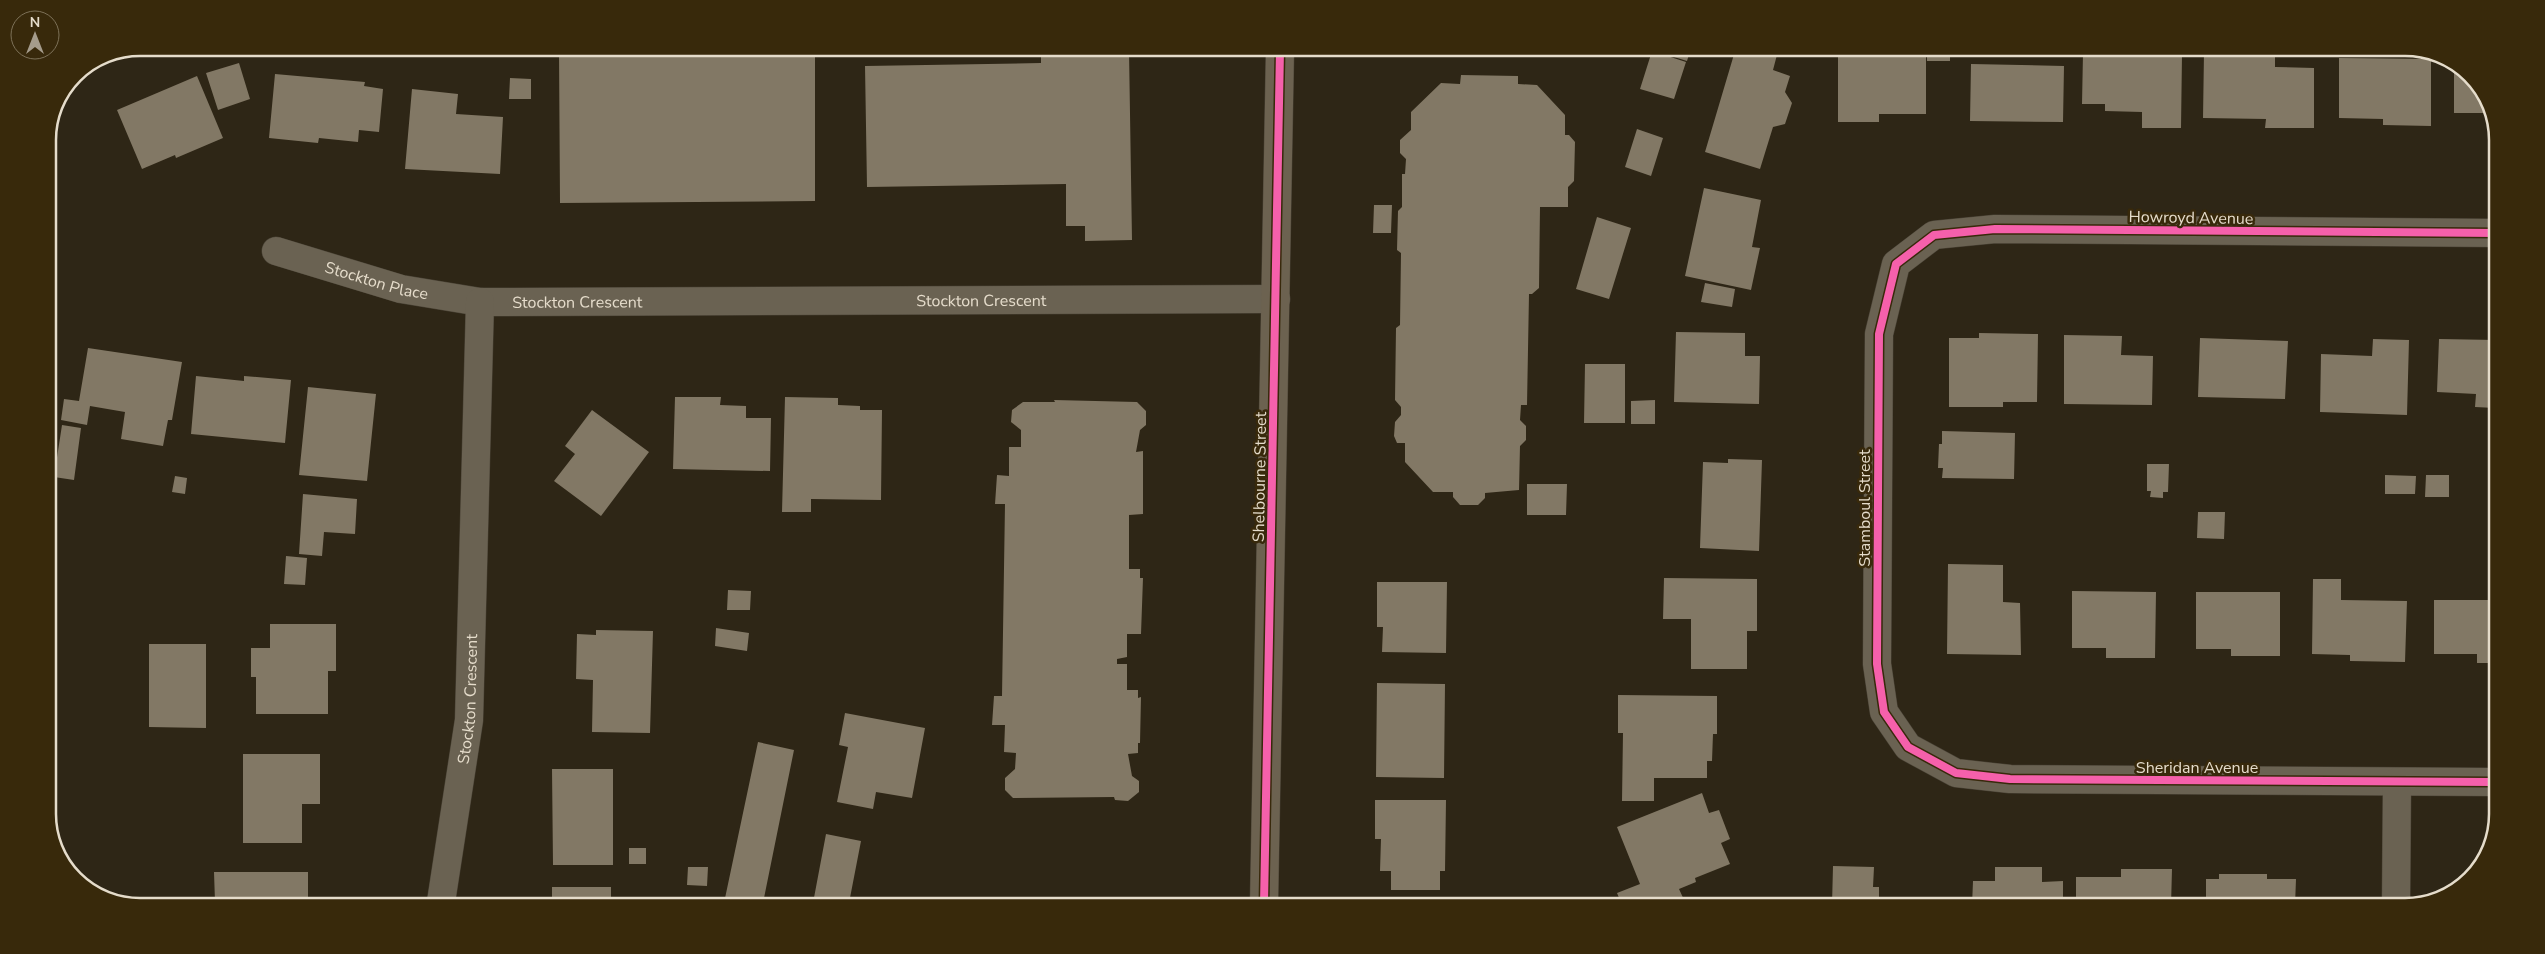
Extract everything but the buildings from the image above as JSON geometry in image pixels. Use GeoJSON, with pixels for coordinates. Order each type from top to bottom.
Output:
{"type":"FeatureCollection","features":[{"type":"Feature","properties":{"kind":"main road","name":"Shelbourne Street"},"geometry":{"type":"LineString","coordinates":[[1264,898],[1280,56]]}},
{"type":"Feature","properties":{"kind":"street","name":"Howroyd Avenue"},"geometry":{"type":"LineString","coordinates":[[1896,264],[1934,236],[1995,229],[2489,233]]}},
{"type":"Feature","properties":{"kind":"street","name":"Stockton Place"},"geometry":{"type":"LineString","coordinates":[[276,250],[401,289],[480,302]]}},
{"type":"Feature","properties":{"kind":"street","name":"Stamboul Street"},"geometry":{"type":"LineString","coordinates":[[1896,264],[1879,334],[1877,664],[1884,712],[1908,747]]}},
{"type":"Feature","properties":{"kind":"street","name":"Stockton Crescent"},"geometry":{"type":"LineString","coordinates":[[442,898],[468,720],[480,302],[1276,300]]}},
{"type":"Feature","properties":{"kind":"street","name":"Sheridan Avenue"},"geometry":{"type":"LineString","coordinates":[[1908,747],[1956,773],[2010,780],[2489,782]]}},
{"type":"Feature","properties":{"kind":"street"},"geometry":{"type":"LineString","coordinates":[[2396,898],[2397,782]]}},
{"type":"Feature","properties":{"kind":"cycle path"},"geometry":{"type":"LineString","coordinates":[[1264,898],[1280,56]]}},
{"type":"Feature","properties":{"kind":"cycle path"},"geometry":{"type":"LineString","coordinates":[[2489,233],[1995,229],[1934,235],[1896,264],[1879,334],[1877,664],[1884,712],[1908,747],[1956,773],[2010,779],[2489,782]]}}]}
